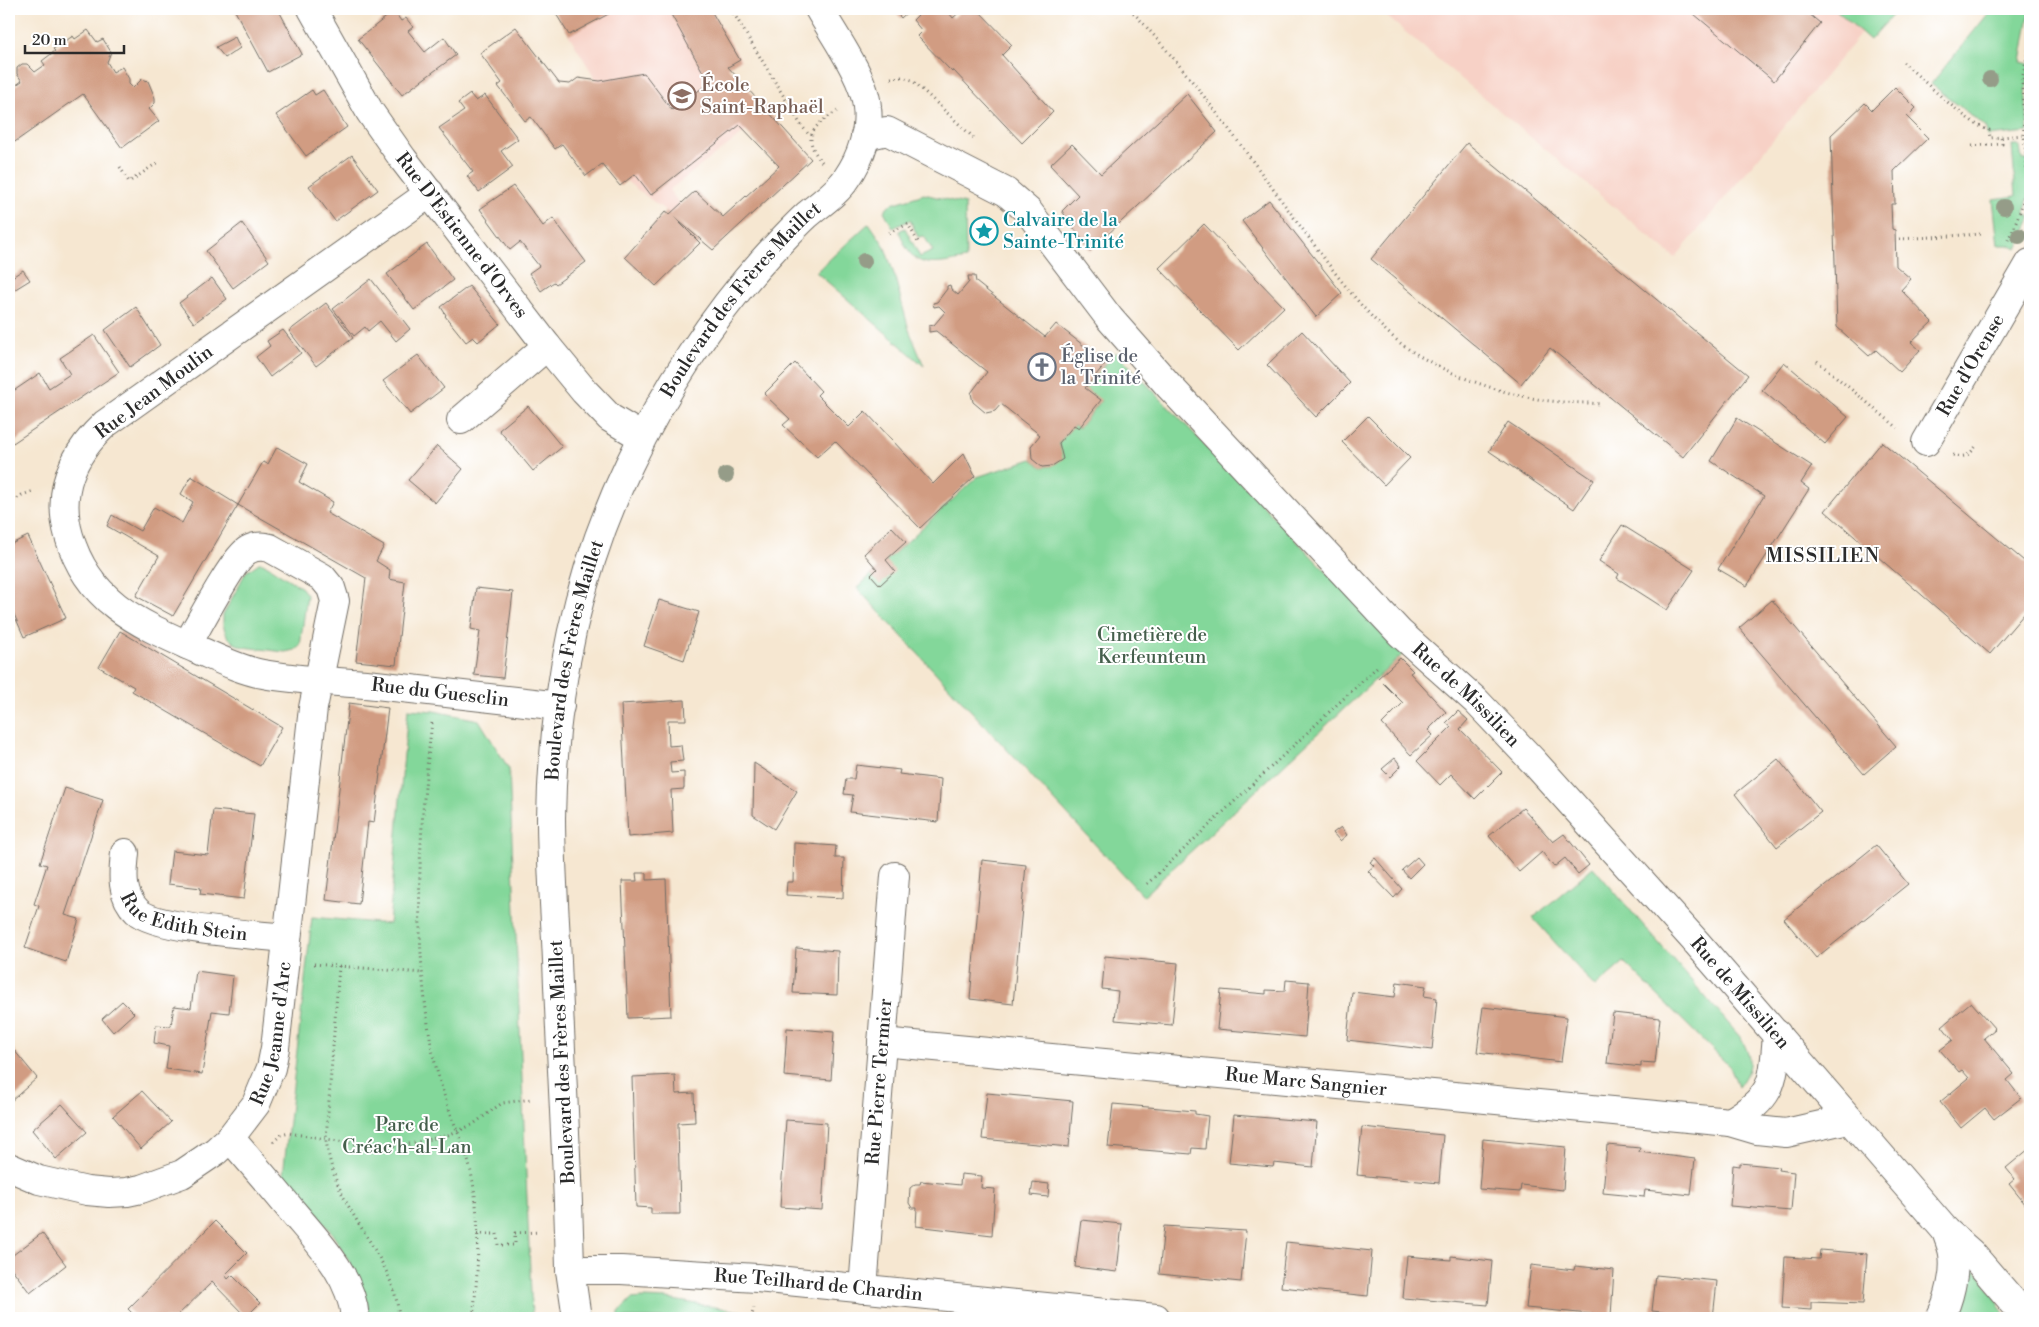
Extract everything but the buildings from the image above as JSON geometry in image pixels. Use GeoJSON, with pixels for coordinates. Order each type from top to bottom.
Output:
{"type":"FeatureCollection","features":[{"type":"Feature","properties":{"kind":"street","name":"Rue D'Estienne d'Orves"},"geometry":{"type":"LineString","coordinates":[[312,9],[370,112],[392,144],[547,346],[602,410],[622,426],[642,437]]}},
{"type":"Feature","properties":{"kind":"street","name":"Boulevard des Frères Maillet"},"geometry":{"type":"LineString","coordinates":[[577,1318],[570,1270],[551,822],[560,706],[570,642],[587,572],[612,503],[642,437],[673,383],[724,308],[780,242],[842,185],[858,160],[865,136],[867,106],[865,94],[819,9]]}},
{"type":"Feature","properties":{"kind":"street","name":"Rue de Missilien"},"geometry":{"type":"LineString","coordinates":[[865,136],[887,131],[969,171],[1018,201],[1028,210],[1110,319],[1183,401],[1411,644],[1476,701],[1533,760],[1697,942],[1946,1231],[1971,1253],[2027,1318]]}},
{"type":"Feature","properties":{"kind":"street","name":"Rue Jean Moulin"},"geometry":{"type":"LineString","coordinates":[[320,681],[261,674],[187,645],[143,625],[120,611],[93,585],[79,561],[66,525],[65,489],[72,468],[92,436],[119,414],[430,193]]}},
{"type":"Feature","properties":{"kind":"street","name":"Rue d'Orense"},"geometry":{"type":"LineString","coordinates":[[1915,437],[2030,263]]}},
{"type":"Feature","properties":{"kind":"street"},"geometry":{"type":"LineString","coordinates":[[461,420],[547,346]]}},
{"type":"Feature","properties":{"kind":"street","name":"Rue Jeanne d'Arc"},"geometry":{"type":"LineString","coordinates":[[9,1167],[39,1180],[109,1193],[127,1192],[159,1183],[182,1174],[216,1151],[230,1138],[256,1104],[271,1068],[288,938],[313,708],[335,601],[331,588],[322,577],[270,548],[263,546],[247,550],[241,556],[187,645]]}},
{"type":"Feature","properties":{"kind":"street","name":"Rue du Guesclin"},"geometry":{"type":"LineString","coordinates":[[320,681],[560,706]]}},
{"type":"Feature","properties":{"kind":"street","name":"Rue Edith Stein"},"geometry":{"type":"LineString","coordinates":[[125,853],[124,890],[137,912],[147,918],[168,925],[288,938]]}},
{"type":"Feature","properties":{"kind":"street","name":"Rue Pierre Termier"},"geometry":{"type":"LineString","coordinates":[[863,1289],[895,876]]}},
{"type":"Feature","properties":{"kind":"street"},"geometry":{"type":"LineString","coordinates":[[1730,1122],[1747,1112],[1766,1095],[1773,1075],[1777,1034]]}},
{"type":"Feature","properties":{"kind":"street","name":"Rue Marc Sangnier"},"geometry":{"type":"LineString","coordinates":[[882,1042],[1730,1122],[1757,1130],[1786,1133],[1848,1119]]}},
{"type":"Feature","properties":{"kind":"street"},"geometry":{"type":"LineString","coordinates":[[230,1138],[336,1268],[352,1298],[355,1318]]}},
{"type":"Feature","properties":{"kind":"street"},"geometry":{"type":"LineString","coordinates":[[1940,1318],[1945,1308],[1954,1260],[1946,1231]]}},
{"type":"Feature","properties":{"kind":"street","name":"Boulevard des Frères Maillet"},"geometry":{"type":"LineString","coordinates":[[560,1318],[570,1270]]}},
{"type":"Feature","properties":{"kind":"street","name":"Rue Teilhard de Chardin"},"geometry":{"type":"LineString","coordinates":[[570,1270],[674,1273],[863,1289],[1156,1318]]}},
{"type":"Feature","properties":{"kind":"path"},"geometry":{"type":"LineString","coordinates":[[731,9],[797,118],[811,136]]}},
{"type":"Feature","properties":{"kind":"path"},"geometry":{"type":"LineString","coordinates":[[1130,9],[1183,69],[1333,270],[1385,329],[1406,347],[1455,373],[1512,393],[1552,401],[1601,404]]}},
{"type":"Feature","properties":{"kind":"path"},"geometry":{"type":"LineString","coordinates":[[2003,248],[2022,209],[2026,190],[2022,80],[2030,42]]}},
{"type":"Feature","properties":{"kind":"path"},"geometry":{"type":"LineString","coordinates":[[1904,62],[1963,114],[1983,129],[1989,130],[1990,138],[2024,135]]}},
{"type":"Feature","properties":{"kind":"path"},"geometry":{"type":"LineString","coordinates":[[894,77],[912,80],[978,142]]}},
{"type":"Feature","properties":{"kind":"path"},"geometry":{"type":"LineString","coordinates":[[1972,146],[2002,144],[2002,137]]}},
{"type":"Feature","properties":{"kind":"path"},"geometry":{"type":"LineString","coordinates":[[120,167],[129,182],[160,161]]}},
{"type":"Feature","properties":{"kind":"path"},"geometry":{"type":"LineString","coordinates":[[889,233],[908,224],[918,242]]}},
{"type":"Feature","properties":{"kind":"path"},"geometry":{"type":"LineString","coordinates":[[1900,239],[1981,234]]}},
{"type":"Feature","properties":{"kind":"path"},"geometry":{"type":"LineString","coordinates":[[1817,361],[1898,428],[1915,437]]}},
{"type":"Feature","properties":{"kind":"path"},"geometry":{"type":"LineString","coordinates":[[1898,428],[1902,421]]}},
{"type":"Feature","properties":{"kind":"path"},"geometry":{"type":"LineString","coordinates":[[9,504],[22,495],[40,489]]}},
{"type":"Feature","properties":{"kind":"path"},"geometry":{"type":"LineString","coordinates":[[1147,884],[1379,665]]}},
{"type":"Feature","properties":{"kind":"path"},"geometry":{"type":"LineString","coordinates":[[436,692],[425,787],[422,850],[420,912],[423,973],[435,1063],[472,1174],[478,1234],[478,1274],[473,1318]]}},
{"type":"Feature","properties":{"kind":"path"},"geometry":{"type":"LineString","coordinates":[[399,1318],[394,1292],[387,1274],[339,1188],[330,1162],[326,1139],[339,966],[423,973]]}},
{"type":"Feature","properties":{"kind":"path"},"geometry":{"type":"LineString","coordinates":[[251,1162],[281,1135],[289,1133],[363,1145],[400,1146],[457,1131],[472,1125],[502,1103],[532,1099]]}},
{"type":"Feature","properties":{"kind":"path"},"geometry":{"type":"LineString","coordinates":[[478,1234],[498,1234],[498,1245],[515,1244],[515,1233],[528,1233]]}},
{"type":"Feature","properties":{"kind":"shaded area","name":"École Saint-Raphaël"},"geometry":{"type":"Polygon","coordinates":[[[553,9],[711,9],[741,60],[728,67],[770,113],[669,190],[680,204],[670,214],[626,181],[620,186],[602,164],[634,140],[623,111],[597,81],[553,9]]]}},
{"type":"Feature","properties":{"kind":"shaded area"},"geometry":{"type":"Polygon","coordinates":[[[1378,9],[1834,9],[1862,32],[1675,258],[1378,9]]]}},
{"type":"Feature","properties":{"kind":"green space"},"geometry":{"type":"Polygon","coordinates":[[[1835,9],[1898,9],[1870,40],[1835,9]]]}},
{"type":"Feature","properties":{"kind":"green space"},"geometry":{"type":"Polygon","coordinates":[[[1992,9],[2028,9],[2029,15],[2021,62],[2029,64],[2026,98],[2028,132],[1987,136],[1986,127],[1931,84],[1992,9]]]}},
{"type":"Feature","properties":{"kind":"green space"},"geometry":{"type":"Polygon","coordinates":[[[2012,146],[2020,146],[2022,160],[2030,160],[2030,190],[2025,211],[2026,215],[2030,216],[2030,221],[2017,249],[2009,245],[1998,245],[1993,199],[2016,196],[2012,146]]]}},
{"type":"Feature","properties":{"kind":"green space"},"geometry":{"type":"Polygon","coordinates":[[[924,194],[965,204],[966,259],[936,264],[922,262],[908,251],[899,231],[905,228],[920,257],[933,251],[924,236],[918,237],[910,220],[893,228],[884,211],[889,205],[924,194]]]}},
{"type":"Feature","properties":{"kind":"green space"},"geometry":{"type":"Polygon","coordinates":[[[869,223],[884,245],[909,330],[924,366],[816,272],[869,223]]]}},
{"type":"Feature","properties":{"kind":"green space","name":"Cimetière de Kerfeunteun"},"geometry":{"type":"Polygon","coordinates":[[[1116,352],[1404,653],[1143,896],[857,588],[977,477],[1032,459],[1042,467],[1052,466],[1062,459],[1059,443],[1074,425],[1079,428],[1101,401],[1085,388],[1116,352]]]}},
{"type":"Feature","properties":{"kind":"green space"},"geometry":{"type":"Polygon","coordinates":[[[259,563],[263,563],[302,588],[307,595],[300,646],[295,650],[285,652],[243,647],[234,643],[227,636],[223,625],[223,615],[246,572],[259,563]]]}},
{"type":"Feature","properties":{"kind":"green space","name":"Parc de Créac'h-al-Lan"},"geometry":{"type":"Polygon","coordinates":[[[408,709],[434,711],[479,720],[509,769],[532,1318],[370,1318],[359,1280],[337,1241],[324,1222],[283,1175],[312,917],[389,924],[408,709]]]}},
{"type":"Feature","properties":{"kind":"green space"},"geometry":{"type":"Polygon","coordinates":[[[1593,867],[1740,1037],[1747,1051],[1749,1062],[1746,1074],[1738,1087],[1730,1067],[1624,962],[1595,987],[1533,918],[1593,867]]]}},
{"type":"Feature","properties":{"kind":"green space"},"geometry":{"type":"Polygon","coordinates":[[[1970,1261],[2004,1311],[2003,1316],[1999,1318],[1962,1318],[1958,1314],[1960,1283],[1970,1261]]]}},
{"type":"Feature","properties":{"kind":"green space"},"geometry":{"type":"Polygon","coordinates":[[[631,1299],[667,1299],[751,1313],[812,1318],[619,1318],[619,1312],[631,1299]]]}},
{"type":"Feature","properties":{"kind":"place","name":"École Saint-Raphaël"},"geometry":{"type":"Point","coordinates":[682,96]}},
{"type":"Feature","properties":{"kind":"place","name":"Calvaire de la Sainte-Trinité"},"geometry":{"type":"Point","coordinates":[984,231]}},
{"type":"Feature","properties":{"kind":"place","name":"Église de la Trinité"},"geometry":{"type":"Point","coordinates":[1042,367]}},
{"type":"Feature","properties":{"kind":"district","name":"MISSILIEN"},"geometry":{"type":"Point","coordinates":[1823,556]}}]}
